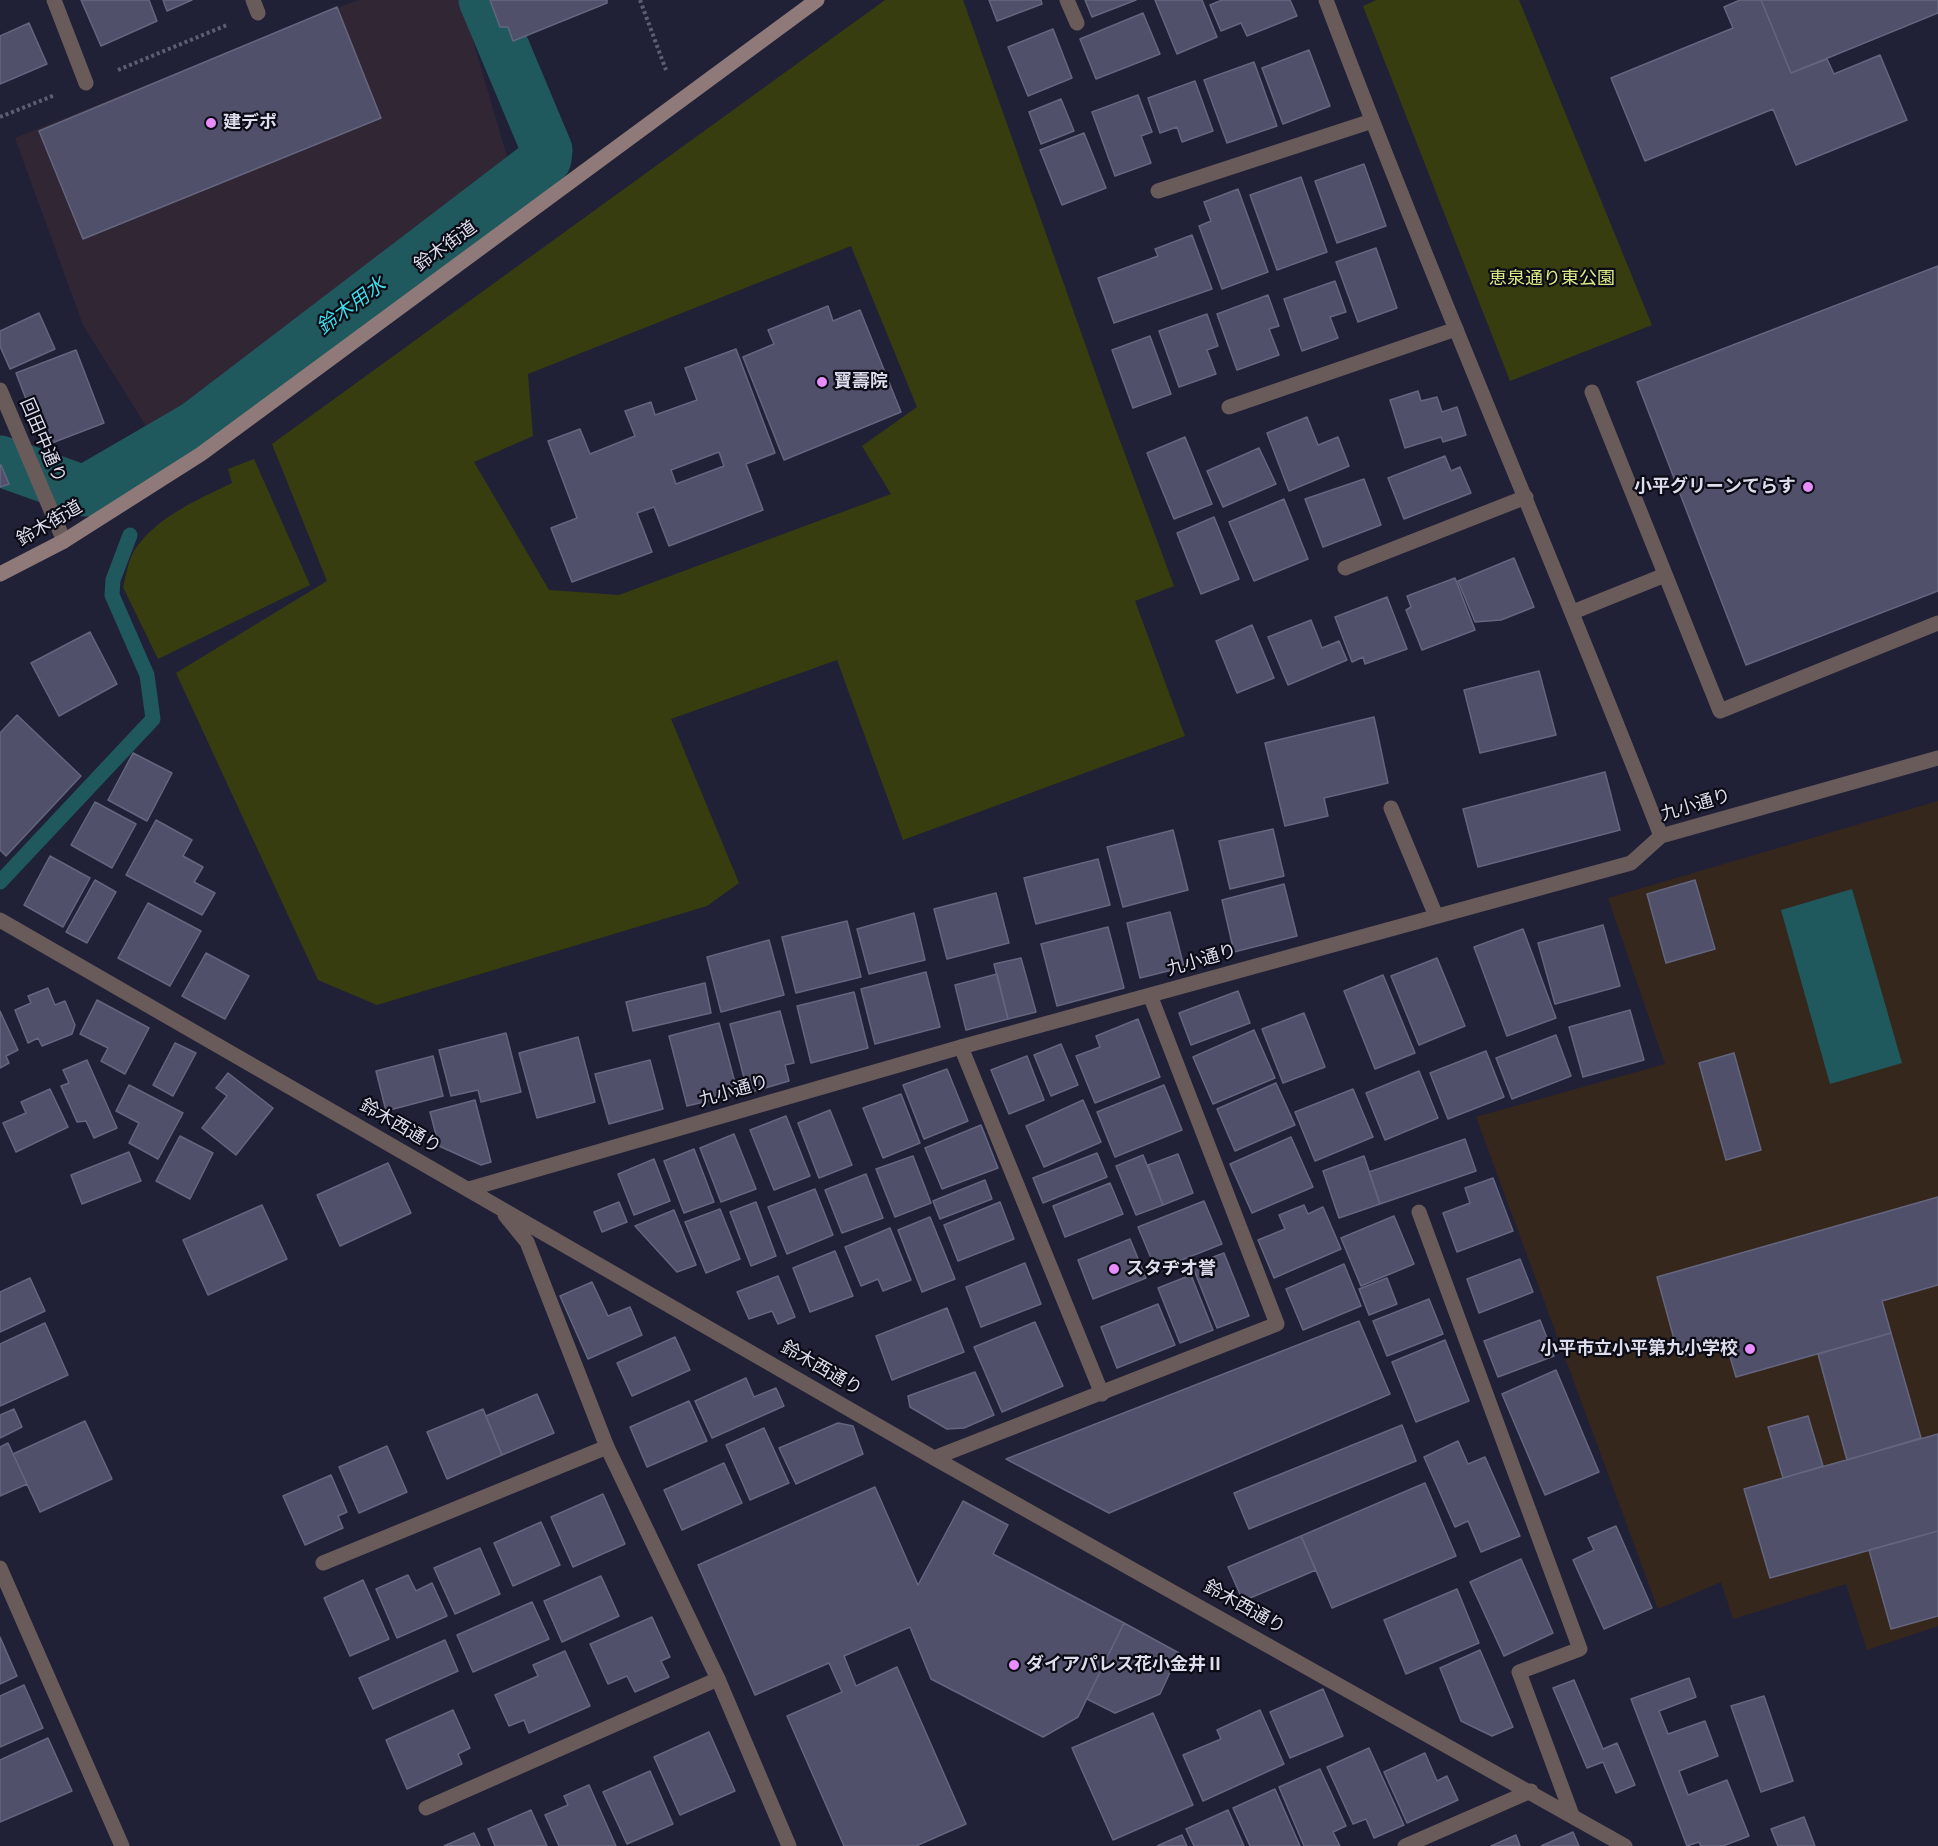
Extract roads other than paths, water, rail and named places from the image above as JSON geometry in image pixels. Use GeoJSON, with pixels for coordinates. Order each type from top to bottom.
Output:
{"type":"FeatureCollection","features":[{"type":"Feature","properties":{"kind":"main road","name":"鈴木街道"},"geometry":{"type":"LineString","coordinates":[[0,574],[64,541],[201,454],[818,0]]}},
{"type":"Feature","properties":{"kind":"street"},"geometry":{"type":"LineString","coordinates":[[54,0],[86,83]]}},
{"type":"Feature","properties":{"kind":"street"},"geometry":{"type":"LineString","coordinates":[[1067,0],[1077,23]]}},
{"type":"Feature","properties":{"kind":"street"},"geometry":{"type":"LineString","coordinates":[[1326,0],[1372,121],[1573,612],[1661,836]]}},
{"type":"Feature","properties":{"kind":"street"},"geometry":{"type":"LineString","coordinates":[[1158,191],[1372,121]]}},
{"type":"Feature","properties":{"kind":"street"},"geometry":{"type":"LineString","coordinates":[[1229,406],[1456,328]]}},
{"type":"Feature","properties":{"kind":"street","name":"回田中通り"},"geometry":{"type":"LineString","coordinates":[[0,390],[64,541]]}},
{"type":"Feature","properties":{"kind":"street"},"geometry":{"type":"LineString","coordinates":[[1592,392],[1720,711],[1938,623]]}},
{"type":"Feature","properties":{"kind":"street"},"geometry":{"type":"LineString","coordinates":[[1345,568],[1526,497]]}},
{"type":"Feature","properties":{"kind":"street"},"geometry":{"type":"LineString","coordinates":[[1573,612],[1665,575]]}},
{"type":"Feature","properties":{"kind":"street","name":"九小通り"},"geometry":{"type":"LineString","coordinates":[[469,1189],[961,1047],[1631,862],[1661,836],[1938,758]]}},
{"type":"Feature","properties":{"kind":"street"},"geometry":{"type":"LineString","coordinates":[[1391,808],[1437,915]]}},
{"type":"Feature","properties":{"kind":"street","name":"鈴木西通り"},"geometry":{"type":"LineString","coordinates":[[1,921],[934,1458],[1531,1791],[1625,1846]]}},
{"type":"Feature","properties":{"kind":"street"},"geometry":{"type":"LineString","coordinates":[[934,1458],[1277,1324],[1150,995]]}},
{"type":"Feature","properties":{"kind":"street"},"geometry":{"type":"LineString","coordinates":[[961,1047],[1102,1394]]}},
{"type":"Feature","properties":{"kind":"street"},"geometry":{"type":"LineString","coordinates":[[500,1208],[527,1242],[607,1447],[718,1679],[789,1846]]}},
{"type":"Feature","properties":{"kind":"street"},"geometry":{"type":"LineString","coordinates":[[1419,1212],[1580,1649],[1519,1672],[1572,1815]]}},
{"type":"Feature","properties":{"kind":"street"},"geometry":{"type":"LineString","coordinates":[[323,1563],[607,1447]]}},
{"type":"Feature","properties":{"kind":"street"},"geometry":{"type":"LineString","coordinates":[[0,1568],[122,1846]]}},
{"type":"Feature","properties":{"kind":"street"},"geometry":{"type":"LineString","coordinates":[[426,1808],[718,1679]]}},
{"type":"Feature","properties":{"kind":"street"},"geometry":{"type":"LineString","coordinates":[[1405,1846],[1531,1791]]}},
{"type":"Feature","properties":{"kind":"waterway","name":"鈴木用水"},"geometry":{"type":"LineString","coordinates":[[0,461],[84,491],[196,426],[546,159],[547,150],[484,0]]}},
{"type":"Feature","properties":{"kind":"waterway"},"geometry":{"type":"LineString","coordinates":[[0,882],[153,719],[147,675],[112,595],[113,580],[130,535]]}},
{"type":"Feature","properties":{"kind":"place","name":"建デポ"},"geometry":{"type":"Point","coordinates":[211,123]}},
{"type":"Feature","properties":{"kind":"place","name":"寶壽院"},"geometry":{"type":"Point","coordinates":[822,382]}},
{"type":"Feature","properties":{"kind":"place","name":"小平グリーンてらす"},"geometry":{"type":"Point","coordinates":[1808,487]}},
{"type":"Feature","properties":{"kind":"place","name":"スタヂオ誉"},"geometry":{"type":"Point","coordinates":[1114,1269]}},
{"type":"Feature","properties":{"kind":"place","name":"小平市立小平第九小学校"},"geometry":{"type":"Point","coordinates":[1750,1349]}},
{"type":"Feature","properties":{"kind":"place","name":"ダイアパレス花小金井Ⅱ"},"geometry":{"type":"Point","coordinates":[1014,1665]}},
{"type":"Feature","properties":{"kind":"park label","name":"恵泉通り東公園"},"geometry":{"type":"Point","coordinates":[1552,279]}}]}
